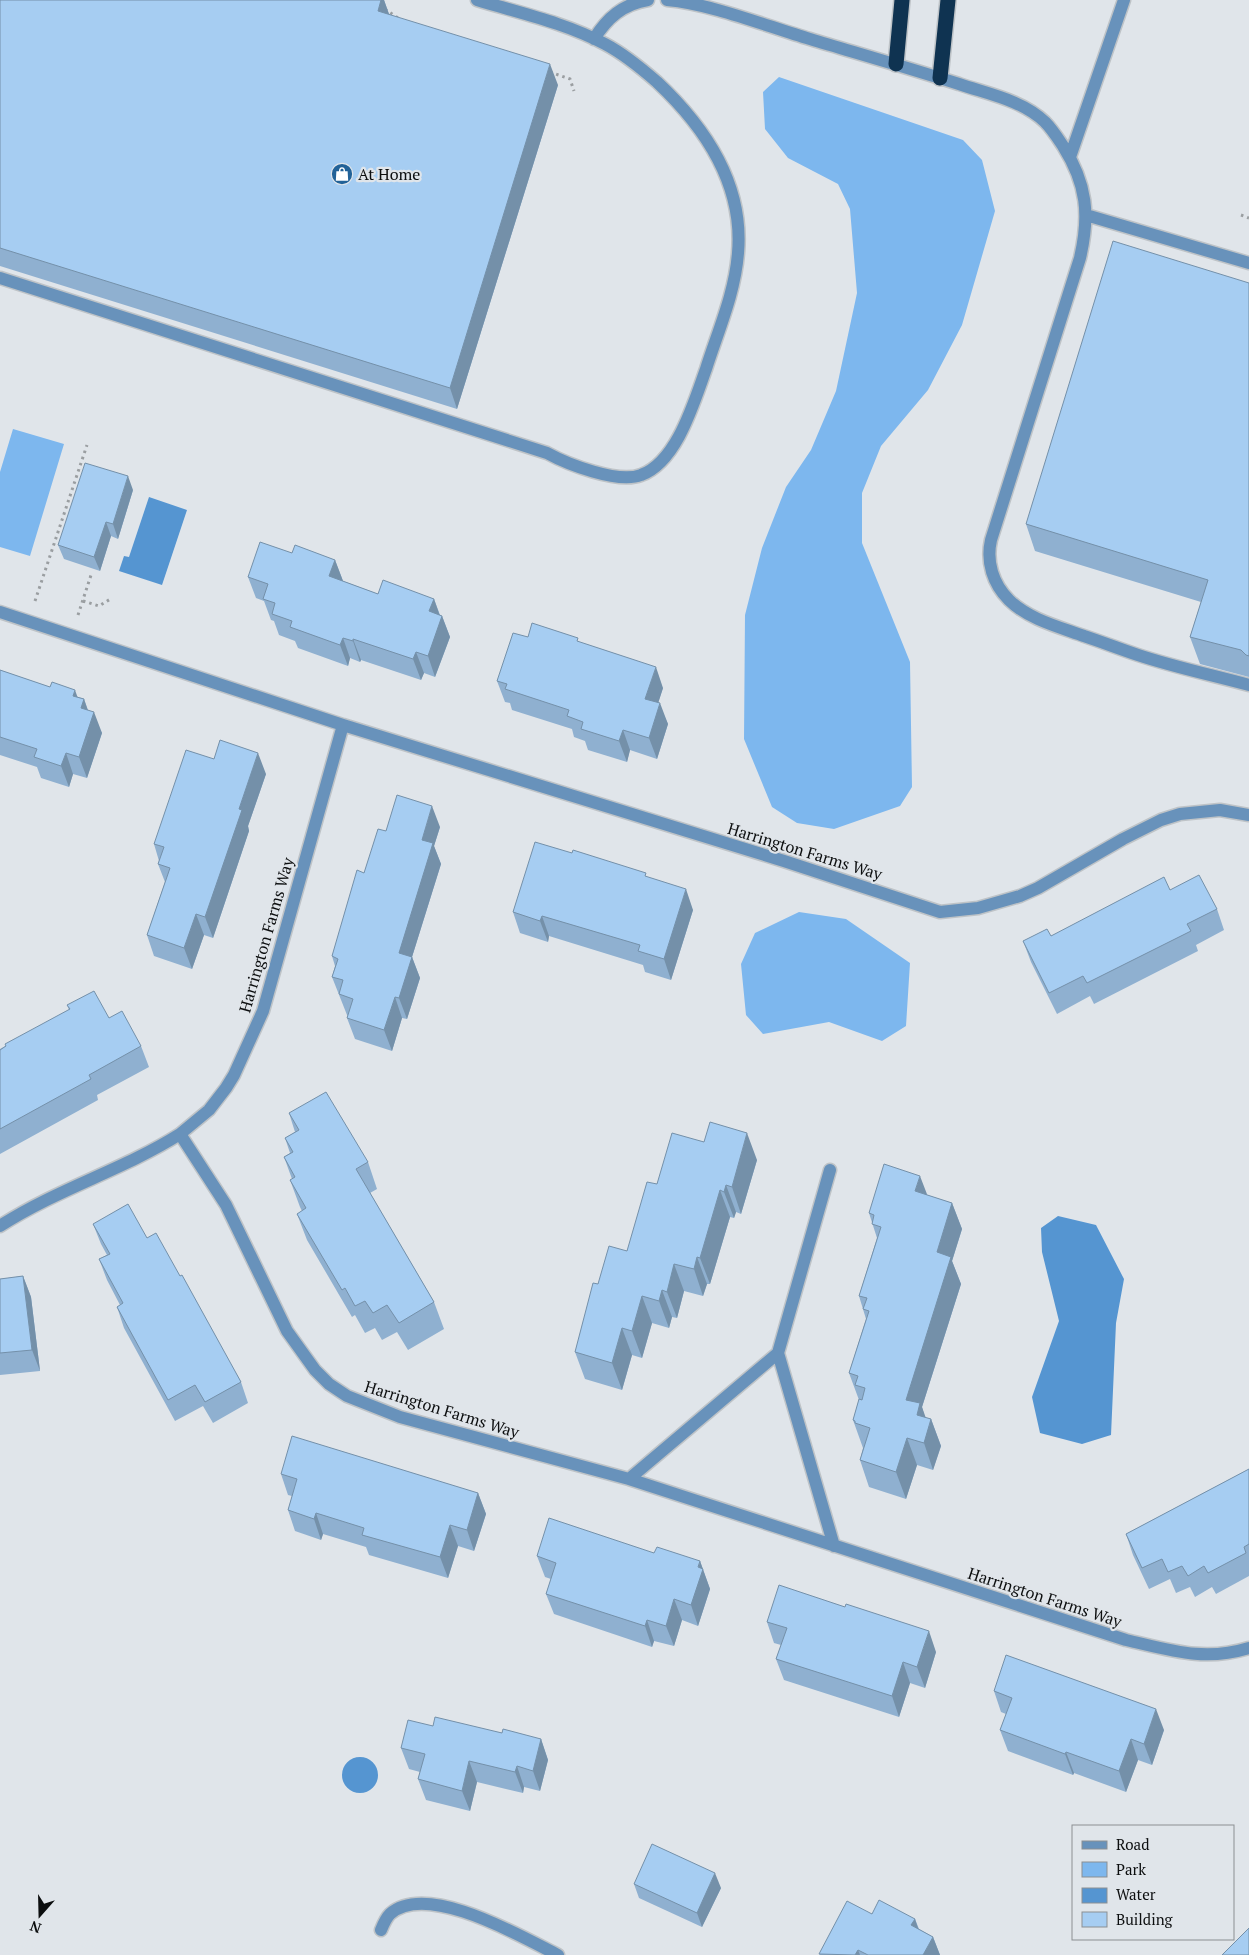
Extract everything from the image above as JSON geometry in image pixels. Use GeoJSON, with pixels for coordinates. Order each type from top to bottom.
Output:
{"type":"FeatureCollection","features":[{"type":"Feature","properties":{"kind":"highway"},"geometry":{"type":"LineString","coordinates":[[896,64],[902,0]]}},
{"type":"Feature","properties":{"kind":"highway"},"geometry":{"type":"LineString","coordinates":[[940,78],[948,0]]}},
{"type":"Feature","properties":{"kind":"street"},"geometry":{"type":"LineString","coordinates":[[0,278],[547,453],[582,467],[626,477],[639,476],[649,471],[665,457],[683,426],[696,398],[727,307],[736,271],[739,234],[737,214],[728,181],[715,152],[703,132],[688,113],[638,66],[606,44],[569,28],[477,0]]}},
{"type":"Feature","properties":{"kind":"street"},"geometry":{"type":"LineString","coordinates":[[594,39],[609,18],[634,2],[648,0]]}},
{"type":"Feature","properties":{"kind":"street"},"geometry":{"type":"LineString","coordinates":[[667,0],[696,5],[940,78],[1029,109],[1054,132],[1070,157],[1083,191],[1086,215],[1085,234],[1080,258],[990,540],[989,548],[992,571],[996,582],[1009,599],[1017,606],[1042,619],[1139,655],[1249,685]]}},
{"type":"Feature","properties":{"kind":"street"},"geometry":{"type":"LineString","coordinates":[[1070,157],[1124,0]]}},
{"type":"Feature","properties":{"kind":"street"},"geometry":{"type":"LineString","coordinates":[[1086,215],[1249,263]]}},
{"type":"Feature","properties":{"kind":"street","name":"Harrington Farms Way"},"geometry":{"type":"LineString","coordinates":[[0,612],[342,725],[767,856],[940,912],[978,908],[1020,896],[1038,888],[1123,838],[1161,820],[1180,814],[1220,810],[1249,815]]}},
{"type":"Feature","properties":{"kind":"street","name":"Harrington Farms Way"},"geometry":{"type":"LineString","coordinates":[[0,1226],[54,1196],[151,1151],[180,1134],[209,1110],[226,1088],[234,1075],[262,1010],[342,725]]}},
{"type":"Feature","properties":{"kind":"street","name":"Harrington Farms Way"},"geometry":{"type":"LineString","coordinates":[[180,1134],[226,1205],[287,1331],[315,1370],[336,1390],[358,1401],[400,1416],[629,1480],[1126,1640],[1191,1655],[1218,1655],[1249,1648]]}},
{"type":"Feature","properties":{"kind":"street"},"geometry":{"type":"LineString","coordinates":[[830,1170],[778,1353],[834,1546]]}},
{"type":"Feature","properties":{"kind":"street"},"geometry":{"type":"LineString","coordinates":[[629,1480],[778,1353]]}},
{"type":"Feature","properties":{"kind":"street"},"geometry":{"type":"LineString","coordinates":[[381,1930],[390,1914],[401,1908],[416,1904],[434,1906],[484,1918],[558,1955]]}},
{"type":"Feature","properties":{"kind":"path"},"geometry":{"type":"LineString","coordinates":[[379,7],[386,9],[404,25]]}},
{"type":"Feature","properties":{"kind":"path"},"geometry":{"type":"LineString","coordinates":[[546,72],[554,72],[570,79],[574,91]]}},
{"type":"Feature","properties":{"kind":"path"},"geometry":{"type":"LineString","coordinates":[[1241,215],[1249,218]]}},
{"type":"Feature","properties":{"kind":"path"},"geometry":{"type":"LineString","coordinates":[[34,604],[87,445]]}},
{"type":"Feature","properties":{"kind":"path"},"geometry":{"type":"LineString","coordinates":[[77,620],[92,572]]}},
{"type":"Feature","properties":{"kind":"path"},"geometry":{"type":"LineString","coordinates":[[83,601],[99,606],[112,598]]}},
{"type":"Feature","properties":{"kind":"green space"},"geometry":{"type":"Polygon","coordinates":[[[779,77],[963,140],[982,160],[995,211],[962,325],[928,390],[881,446],[862,493],[862,543],[910,662],[912,787],[900,806],[834,829],[797,823],[772,807],[744,739],[745,615],[762,548],[786,487],[811,450],[836,391],[857,293],[850,209],[838,184],[788,158],[765,129],[763,92],[779,77]]]}},
{"type":"Feature","properties":{"kind":"green space"},"geometry":{"type":"Polygon","coordinates":[[[13,429],[64,444],[30,556],[0,547],[0,472],[13,429]]]}},
{"type":"Feature","properties":{"kind":"green space"},"geometry":{"type":"Polygon","coordinates":[[[799,912],[846,919],[910,963],[906,1026],[882,1041],[829,1022],[763,1034],[746,1015],[741,964],[755,933],[799,912]]]}},
{"type":"Feature","properties":{"kind":"water"},"geometry":{"type":"Polygon","coordinates":[[[149,497],[187,510],[162,585],[119,571],[124,556],[129,557],[149,497]]]}},
{"type":"Feature","properties":{"kind":"water"},"geometry":{"type":"Polygon","coordinates":[[[1058,1216],[1096,1225],[1124,1279],[1116,1323],[1111,1435],[1082,1444],[1040,1433],[1032,1397],[1059,1321],[1042,1252],[1041,1228],[1058,1216]]]}},
{"type":"Feature","properties":{"kind":"water"},"geometry":{"type":"Polygon","coordinates":[[[360,1757],[367,1758],[373,1762],[377,1768],[377,1782],[373,1788],[367,1792],[360,1793],[353,1792],[347,1788],[343,1782],[342,1775],[343,1768],[347,1762],[353,1758],[360,1757]]]}},
{"type":"Feature","properties":{"kind":"building"},"geometry":{"type":"Polygon","coordinates":[[[0,0],[381,0],[378,11],[550,64],[450,388],[0,248],[0,0]]]}},
{"type":"Feature","properties":{"kind":"building"},"geometry":{"type":"Polygon","coordinates":[[[1113,241],[1249,283],[1249,656],[1241,650],[1190,637],[1208,580],[1026,524],[1113,241]]]}},
{"type":"Feature","properties":{"kind":"building"},"geometry":{"type":"Polygon","coordinates":[[[85,463],[128,476],[113,524],[106,522],[94,557],[58,545],[85,463]]]}},
{"type":"Feature","properties":{"kind":"building"},"geometry":{"type":"Polygon","coordinates":[[[260,542],[292,553],[295,545],[335,560],[329,576],[378,594],[383,580],[434,599],[429,611],[442,616],[428,656],[416,652],[413,659],[353,639],[353,641],[343,638],[340,645],[290,627],[292,621],[272,614],[275,603],[263,599],[268,584],[248,577],[260,542]]]}},
{"type":"Feature","properties":{"kind":"building"},"geometry":{"type":"Polygon","coordinates":[[[532,623],[578,638],[577,641],[656,667],[645,699],[660,703],[649,738],[623,730],[619,741],[581,729],[583,722],[567,716],[569,710],[505,689],[507,684],[497,681],[513,633],[528,637],[532,623]]]}},
{"type":"Feature","properties":{"kind":"building"},"geometry":{"type":"Polygon","coordinates":[[[0,670],[50,687],[52,682],[75,690],[73,696],[84,699],[81,708],[94,712],[79,757],[66,753],[61,766],[34,757],[37,749],[0,737],[0,670]]]}},
{"type":"Feature","properties":{"kind":"building"},"geometry":{"type":"Polygon","coordinates":[[[220,740],[258,753],[239,809],[242,810],[205,917],[196,914],[184,948],[147,935],[170,868],[158,864],[164,847],[154,844],[186,750],[214,759],[220,740]]]}},
{"type":"Feature","properties":{"kind":"building"},"geometry":{"type":"Polygon","coordinates":[[[397,795],[432,806],[422,840],[433,843],[399,953],[412,957],[399,998],[395,997],[384,1030],[347,1018],[353,999],[339,994],[343,980],[332,977],[338,959],[332,956],[357,870],[364,873],[378,829],[386,831],[397,795]]]}},
{"type":"Feature","properties":{"kind":"building"},"geometry":{"type":"Polygon","coordinates":[[[535,842],[572,853],[573,850],[646,873],[645,876],[686,889],[664,959],[638,951],[640,945],[542,916],[540,921],[513,912],[535,842]]]}},
{"type":"Feature","properties":{"kind":"building"},"geometry":{"type":"Polygon","coordinates":[[[1199,875],[1217,909],[1187,924],[1191,931],[1087,983],[1083,976],[1049,993],[1023,941],[1047,929],[1051,936],[1164,877],[1170,890],[1199,875]]]}},
{"type":"Feature","properties":{"kind":"building"},"geometry":{"type":"Polygon","coordinates":[[[94,991],[109,1018],[122,1011],[141,1046],[89,1075],[91,1079],[0,1129],[0,1050],[6,1046],[5,1044],[70,1009],[67,1005],[94,991]]]}},
{"type":"Feature","properties":{"kind":"building"},"geometry":{"type":"Polygon","coordinates":[[[326,1092],[368,1162],[356,1169],[434,1302],[399,1323],[387,1305],[373,1313],[365,1301],[355,1306],[345,1288],[342,1290],[297,1214],[306,1208],[290,1180],[295,1177],[284,1157],[293,1152],[285,1138],[299,1130],[289,1113],[326,1092]]]}},
{"type":"Feature","properties":{"kind":"building"},"geometry":{"type":"Polygon","coordinates":[[[710,1122],[747,1133],[732,1187],[726,1185],[724,1192],[720,1190],[700,1258],[697,1257],[694,1269],[674,1264],[667,1292],[662,1290],[659,1301],[642,1296],[632,1331],[622,1328],[612,1363],[575,1352],[593,1283],[598,1284],[609,1246],[627,1251],[647,1182],[657,1184],[672,1133],[704,1142],[710,1122]]]}},
{"type":"Feature","properties":{"kind":"building"},"geometry":{"type":"Polygon","coordinates":[[[884,1164],[920,1176],[915,1191],[952,1203],[937,1252],[951,1257],[906,1400],[920,1403],[917,1415],[931,1419],[924,1443],[907,1438],[896,1472],[860,1460],[870,1428],[855,1423],[853,1420],[859,1399],[862,1400],[865,1388],[855,1385],[858,1376],[849,1373],[869,1311],[863,1309],[867,1298],[859,1296],[881,1227],[872,1224],[874,1215],[869,1213],[884,1164]]]}},
{"type":"Feature","properties":{"kind":"building"},"geometry":{"type":"Polygon","coordinates":[[[128,1204],[147,1238],[156,1233],[180,1276],[182,1275],[241,1382],[205,1402],[195,1385],[168,1400],[117,1307],[123,1303],[99,1259],[110,1254],[93,1224],[128,1204]]]}},
{"type":"Feature","properties":{"kind":"building"},"geometry":{"type":"Polygon","coordinates":[[[23,1276],[32,1350],[0,1353],[0,1279],[23,1276]]]}},
{"type":"Feature","properties":{"kind":"building"},"geometry":{"type":"Polygon","coordinates":[[[292,1436],[478,1493],[467,1530],[450,1525],[440,1557],[362,1535],[364,1528],[316,1513],[314,1519],[288,1510],[297,1479],[281,1474],[292,1436]]]}},
{"type":"Feature","properties":{"kind":"building"},"geometry":{"type":"Polygon","coordinates":[[[1249,1469],[1249,1544],[1244,1547],[1246,1553],[1208,1573],[1204,1566],[1188,1576],[1182,1566],[1168,1572],[1162,1559],[1142,1568],[1126,1534],[1249,1469]]]}},
{"type":"Feature","properties":{"kind":"building"},"geometry":{"type":"Polygon","coordinates":[[[549,1518],[654,1553],[657,1547],[700,1561],[698,1567],[703,1569],[691,1605],[674,1599],[666,1626],[647,1620],[645,1626],[546,1594],[556,1563],[537,1556],[549,1518]]]}},
{"type":"Feature","properties":{"kind":"building"},"geometry":{"type":"Polygon","coordinates":[[[779,1585],[845,1607],[846,1604],[929,1631],[917,1667],[903,1662],[892,1696],[776,1659],[787,1628],[767,1622],[779,1585]]]}},
{"type":"Feature","properties":{"kind":"building"},"geometry":{"type":"Polygon","coordinates":[[[1006,1655],[1156,1709],[1144,1744],[1131,1739],[1119,1771],[1066,1752],[1065,1754],[1000,1730],[1012,1698],[994,1691],[1006,1655]]]}},
{"type":"Feature","properties":{"kind":"building"},"geometry":{"type":"Polygon","coordinates":[[[435,1717],[502,1733],[503,1729],[541,1739],[533,1771],[517,1766],[515,1772],[469,1761],[462,1791],[418,1779],[425,1754],[401,1748],[408,1720],[433,1726],[435,1717]]]}},
{"type":"Feature","properties":{"kind":"building"},"geometry":{"type":"Polygon","coordinates":[[[652,1844],[715,1873],[697,1913],[634,1884],[652,1844]]]}},
{"type":"Feature","properties":{"kind":"building"},"geometry":{"type":"Polygon","coordinates":[[[879,1900],[915,1919],[911,1925],[933,1937],[923,1955],[868,1955],[858,1950],[855,1955],[819,1954],[847,1901],[872,1914],[879,1900]]]}},
{"type":"Feature","properties":{"kind":"building"},"geometry":{"type":"Polygon","coordinates":[[[1249,1928],[1249,1955],[1222,1955],[1249,1928]]]}},
{"type":"Feature","properties":{"kind":"place","name":"At Home"},"geometry":{"type":"Point","coordinates":[342,174]}}]}
